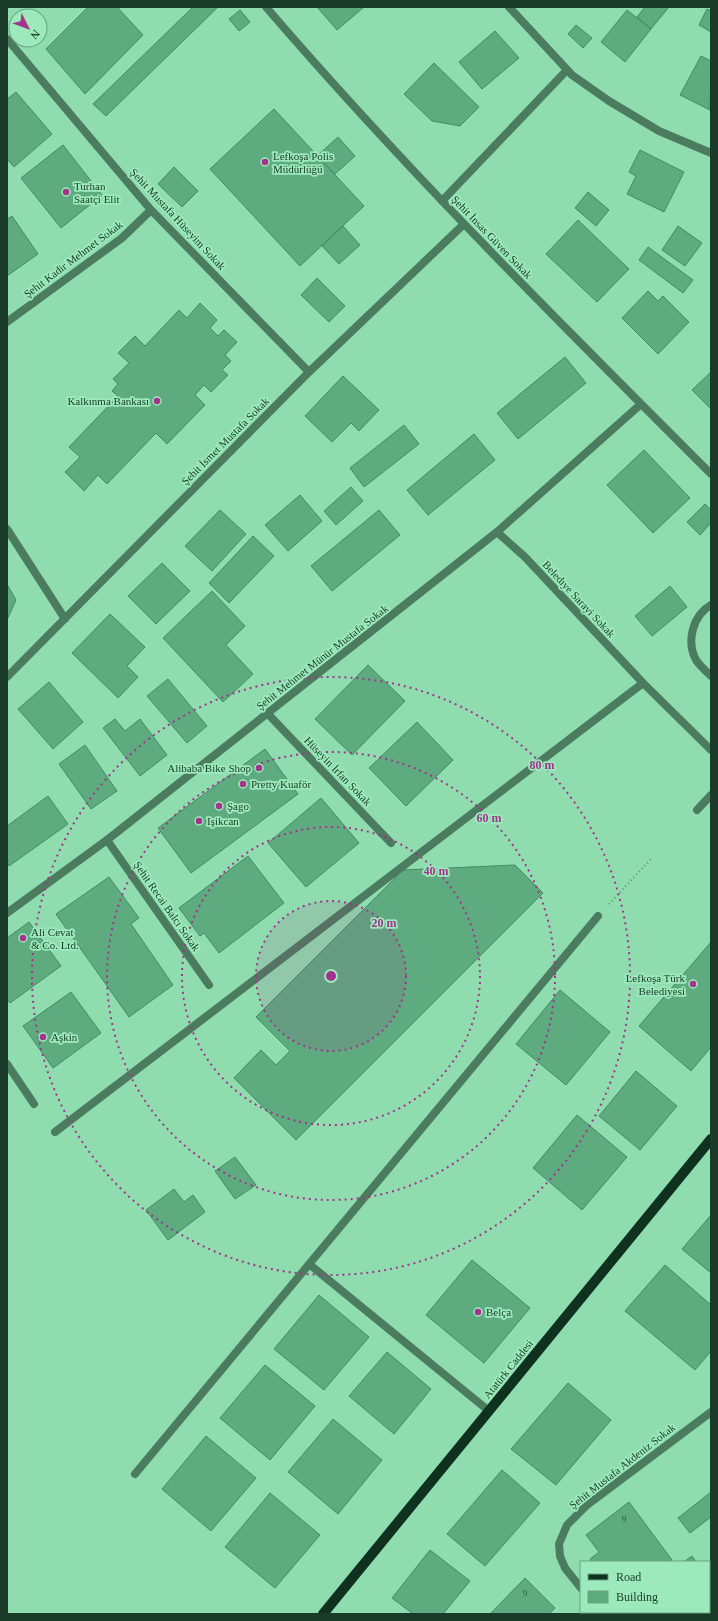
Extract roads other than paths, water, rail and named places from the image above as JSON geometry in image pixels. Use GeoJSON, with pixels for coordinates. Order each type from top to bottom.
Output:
{"type":"FeatureCollection","features":[{"type":"Feature","properties":{"kind":"main road","name":"Atatürk Caddesi"},"geometry":{"type":"LineString","coordinates":[[323,1614],[711,1139]]}},
{"type":"Feature","properties":{"kind":"street","name":"Şehit İnsas Güven Sokak"},"geometry":{"type":"LineString","coordinates":[[266,7],[365,120],[442,201],[711,474]]}},
{"type":"Feature","properties":{"kind":"street"},"geometry":{"type":"LineString","coordinates":[[510,7],[567,70],[609,101],[659,132],[711,154]]}},
{"type":"Feature","properties":{"kind":"street","name":"Şehit Mustafa Hüseyim Sokak"},"geometry":{"type":"LineString","coordinates":[[7,39],[151,210],[309,372]]}},
{"type":"Feature","properties":{"kind":"street"},"geometry":{"type":"LineString","coordinates":[[442,201],[567,70]]}},
{"type":"Feature","properties":{"kind":"street","name":"Şehit Kadir Mehmet Sokak"},"geometry":{"type":"LineString","coordinates":[[7,322],[122,238],[151,210]]}},
{"type":"Feature","properties":{"kind":"street","name":"Şehit İsmet Mustafa Sokak"},"geometry":{"type":"LineString","coordinates":[[7,677],[309,372],[464,224]]}},
{"type":"Feature","properties":{"kind":"street","name":"Şehit Mehmet Münür Mustafa Sokak"},"geometry":{"type":"LineString","coordinates":[[7,913],[108,840],[497,532],[641,404]]}},
{"type":"Feature","properties":{"kind":"street"},"geometry":{"type":"LineString","coordinates":[[7,529],[65,619]]}},
{"type":"Feature","properties":{"kind":"street","name":"Beledıye Sarayi Sokak"},"geometry":{"type":"LineString","coordinates":[[497,532],[525,557],[643,683],[711,750]]}},
{"type":"Feature","properties":{"kind":"street"},"geometry":{"type":"LineString","coordinates":[[711,605],[700,614],[695,623],[691,641],[696,660],[711,676]]}},
{"type":"Feature","properties":{"kind":"street"},"geometry":{"type":"LineString","coordinates":[[55,1132],[643,683]]}},
{"type":"Feature","properties":{"kind":"street","name":"Hüseyin İrfan Sokak"},"geometry":{"type":"LineString","coordinates":[[268,714],[391,843]]}},
{"type":"Feature","properties":{"kind":"street"},"geometry":{"type":"LineString","coordinates":[[697,810],[711,795]]}},
{"type":"Feature","properties":{"kind":"street","name":"Şehit Recai Balcı Sokak"},"geometry":{"type":"LineString","coordinates":[[108,840],[209,985]]}},
{"type":"Feature","properties":{"kind":"street"},"geometry":{"type":"LineString","coordinates":[[135,1474],[598,916]]}},
{"type":"Feature","properties":{"kind":"street"},"geometry":{"type":"LineString","coordinates":[[7,1064],[34,1104]]}},
{"type":"Feature","properties":{"kind":"street"},"geometry":{"type":"LineString","coordinates":[[309,1264],[489,1411]]}},
{"type":"Feature","properties":{"kind":"street","name":"Şehit Mustafa Akdeniz Sokak"},"geometry":{"type":"LineString","coordinates":[[580,1587],[566,1568],[560,1556],[559,1544],[567,1525],[587,1505],[711,1412]]}},
{"type":"Feature","properties":{"kind":"place","name":"Lefkoşa Polis Müdürlüğü"},"geometry":{"type":"Point","coordinates":[265,162]}},
{"type":"Feature","properties":{"kind":"place","name":"Turhan Saatçi Elit"},"geometry":{"type":"Point","coordinates":[66,192]}},
{"type":"Feature","properties":{"kind":"place","name":"Kalkınma Bankası"},"geometry":{"type":"Point","coordinates":[157,401]}},
{"type":"Feature","properties":{"kind":"place","name":"Alibaba Bike Shop"},"geometry":{"type":"Point","coordinates":[259,768]}},
{"type":"Feature","properties":{"kind":"place","name":"Pretty Kuaför"},"geometry":{"type":"Point","coordinates":[243,784]}},
{"type":"Feature","properties":{"kind":"place","name":"Şago"},"geometry":{"type":"Point","coordinates":[219,806]}},
{"type":"Feature","properties":{"kind":"place","name":"Işikcan"},"geometry":{"type":"Point","coordinates":[199,821]}},
{"type":"Feature","properties":{"kind":"place","name":"Ali Cevat & Co. Ltd."},"geometry":{"type":"Point","coordinates":[23,938]}},
{"type":"Feature","properties":{"kind":"place","name":"Lefkoşa Türk Belediyesi"},"geometry":{"type":"Point","coordinates":[693,984]}},
{"type":"Feature","properties":{"kind":"place","name":"Aşkin"},"geometry":{"type":"Point","coordinates":[43,1037]}},
{"type":"Feature","properties":{"kind":"place","name":"Belça"},"geometry":{"type":"Point","coordinates":[478,1312]}}]}
